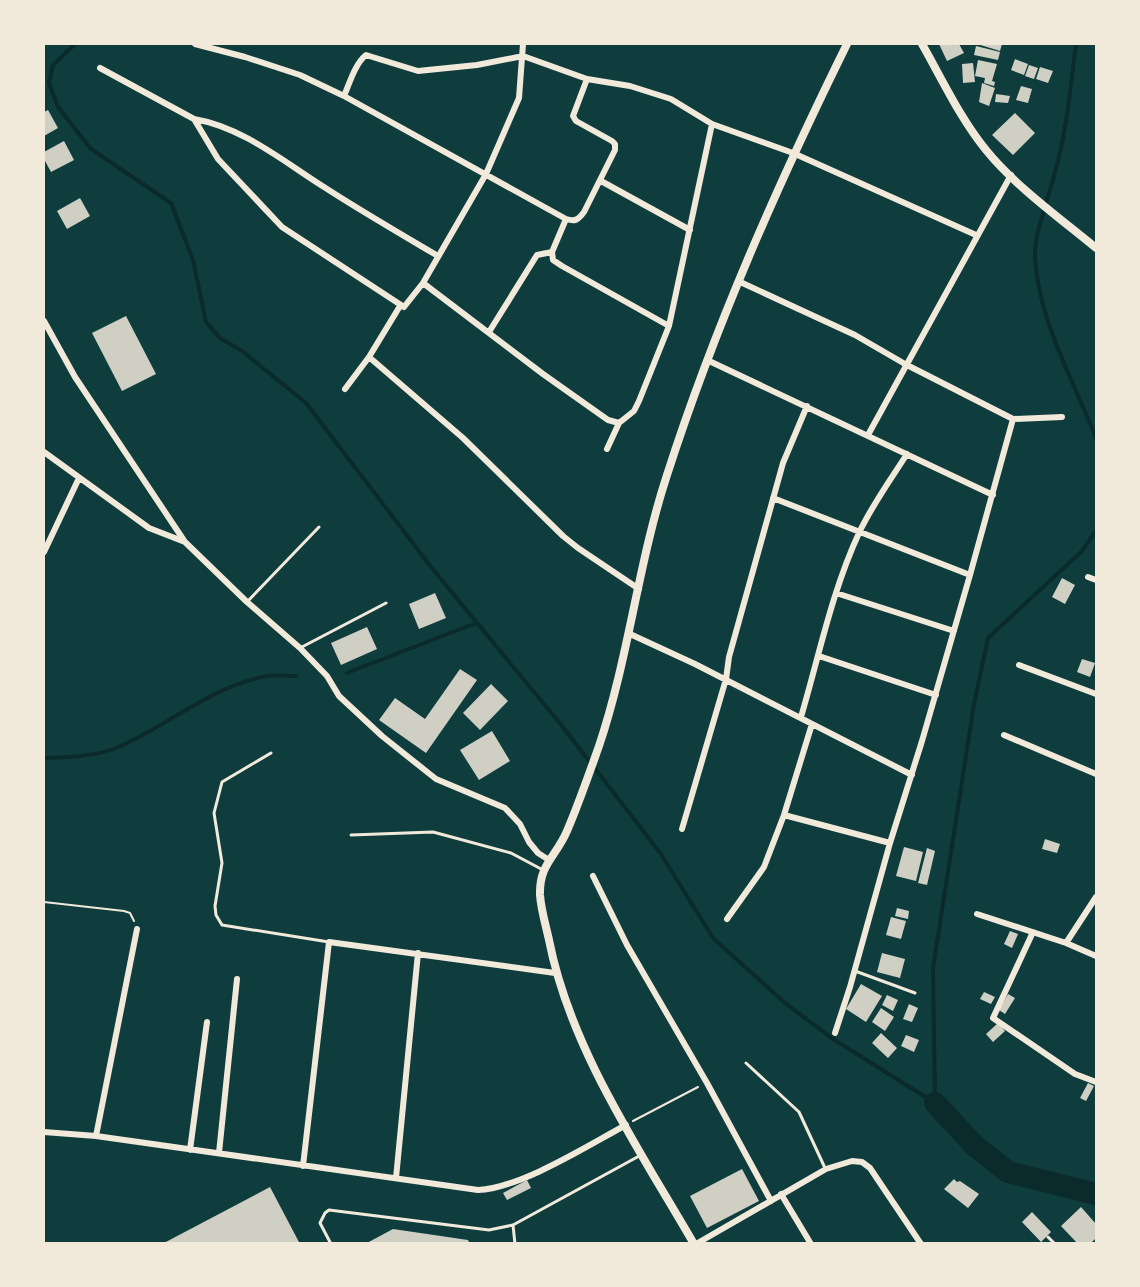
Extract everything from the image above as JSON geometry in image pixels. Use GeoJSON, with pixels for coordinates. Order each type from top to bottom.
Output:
{"type":"FeatureCollection","features":[{"type":"Feature","properties":{"kind":"street"},"geometry":{"type":"LineString","coordinates":[[195,44],[300,75],[344,96],[573,221],[579,219],[601,181],[615,150],[615,144],[576,121],[573,116],[587,80]]}},
{"type":"Feature","properties":{"kind":"street"},"geometry":{"type":"LineString","coordinates":[[345,389],[402,306],[423,283],[486,174],[519,98],[523,44]]}},
{"type":"Feature","properties":{"kind":"street"},"geometry":{"type":"LineString","coordinates":[[848,44],[793,153],[707,360],[666,477],[630,634],[600,744],[566,835],[543,870],[540,897],[555,973],[576,1030],[626,1125],[695,1244],[826,1169],[852,1161],[862,1162],[870,1168],[921,1244]]}},
{"type":"Feature","properties":{"kind":"street"},"geometry":{"type":"LineString","coordinates":[[922,44],[970,129],[987,151],[1011,175],[1096,248]]}},
{"type":"Feature","properties":{"kind":"street"},"geometry":{"type":"LineString","coordinates":[[344,96],[353,75],[366,55],[418,70],[477,65],[523,56],[587,80],[630,86],[671,99],[712,124],[793,153],[976,235]]}},
{"type":"Feature","properties":{"kind":"street"},"geometry":{"type":"LineString","coordinates":[[99,68],[194,119],[208,122],[248,139],[438,256]]}},
{"type":"Feature","properties":{"kind":"street"},"geometry":{"type":"LineString","coordinates":[[194,119],[218,159],[282,227],[402,306]]}},
{"type":"Feature","properties":{"kind":"street"},"geometry":{"type":"LineString","coordinates":[[607,449],[619,423],[634,411],[669,326],[712,124]]}},
{"type":"Feature","properties":{"kind":"street"},"geometry":{"type":"LineString","coordinates":[[868,435],[905,363],[1011,175]]}},
{"type":"Feature","properties":{"kind":"street"},"geometry":{"type":"LineString","coordinates":[[601,181],[690,230]]}},
{"type":"Feature","properties":{"kind":"street"},"geometry":{"type":"LineString","coordinates":[[566,219],[552,252],[554,260],[669,326]]}},
{"type":"Feature","properties":{"kind":"street"},"geometry":{"type":"LineString","coordinates":[[489,332],[537,255],[552,252]]}},
{"type":"Feature","properties":{"kind":"street"},"geometry":{"type":"LineString","coordinates":[[738,281],[855,335],[1012,419],[1062,417]]}},
{"type":"Feature","properties":{"kind":"street"},"geometry":{"type":"LineString","coordinates":[[423,283],[561,387],[608,420],[619,423]]}},
{"type":"Feature","properties":{"kind":"street"},"geometry":{"type":"LineString","coordinates":[[44,321],[75,377],[185,542],[247,602],[300,648],[327,676],[339,696],[382,736],[436,778],[505,808],[520,824],[529,842],[538,853],[549,860]]}},
{"type":"Feature","properties":{"kind":"street"},"geometry":{"type":"LineString","coordinates":[[369,357],[463,438],[563,536],[639,589]]}},
{"type":"Feature","properties":{"kind":"street"},"geometry":{"type":"LineString","coordinates":[[707,360],[993,495]]}},
{"type":"Feature","properties":{"kind":"street"},"geometry":{"type":"LineString","coordinates":[[682,829],[726,679],[729,657],[772,498],[787,452],[807,406]]}},
{"type":"Feature","properties":{"kind":"street"},"geometry":{"type":"LineString","coordinates":[[835,1033],[936,695],[993,495],[1012,419]]}},
{"type":"Feature","properties":{"kind":"street"},"geometry":{"type":"LineString","coordinates":[[44,452],[149,528],[185,542]]}},
{"type":"Feature","properties":{"kind":"street"},"geometry":{"type":"LineString","coordinates":[[801,717],[836,593],[860,531],[907,453]]}},
{"type":"Feature","properties":{"kind":"street"},"geometry":{"type":"LineString","coordinates":[[44,552],[79,478]]}},
{"type":"Feature","properties":{"kind":"street"},"geometry":{"type":"LineString","coordinates":[[772,498],[970,575]]}},
{"type":"Feature","properties":{"kind":"street"},"geometry":{"type":"LineString","coordinates":[[1088,577],[1096,580]]}},
{"type":"Feature","properties":{"kind":"street"},"geometry":{"type":"LineString","coordinates":[[836,593],[954,631]]}},
{"type":"Feature","properties":{"kind":"street"},"geometry":{"type":"LineString","coordinates":[[630,634],[726,679],[912,775]]}},
{"type":"Feature","properties":{"kind":"street"},"geometry":{"type":"LineString","coordinates":[[819,656],[936,695]]}},
{"type":"Feature","properties":{"kind":"street"},"geometry":{"type":"LineString","coordinates":[[1019,665],[1096,694]]}},
{"type":"Feature","properties":{"kind":"street"},"geometry":{"type":"LineString","coordinates":[[727,920],[764,867],[784,815],[812,724]]}},
{"type":"Feature","properties":{"kind":"street"},"geometry":{"type":"LineString","coordinates":[[1004,735],[1096,774]]}},
{"type":"Feature","properties":{"kind":"street"},"geometry":{"type":"LineString","coordinates":[[784,815],[890,843]]}},
{"type":"Feature","properties":{"kind":"street"},"geometry":{"type":"LineString","coordinates":[[593,876],[627,945],[707,1083],[771,1201]]}},
{"type":"Feature","properties":{"kind":"street"},"geometry":{"type":"LineString","coordinates":[[1066,943],[1096,897]]}},
{"type":"Feature","properties":{"kind":"street"},"geometry":{"type":"LineString","coordinates":[[977,914],[1066,943],[1096,956]]}},
{"type":"Feature","properties":{"kind":"street"},"geometry":{"type":"LineString","coordinates":[[96,1136],[137,929]]}},
{"type":"Feature","properties":{"kind":"street"},"geometry":{"type":"LineString","coordinates":[[1033,932],[993,1018],[1075,1074],[1096,1082]]}},
{"type":"Feature","properties":{"kind":"street"},"geometry":{"type":"LineString","coordinates":[[303,1166],[329,942],[555,973]]}},
{"type":"Feature","properties":{"kind":"street"},"geometry":{"type":"LineString","coordinates":[[396,1178],[418,953]]}},
{"type":"Feature","properties":{"kind":"street"},"geometry":{"type":"LineString","coordinates":[[219,1153],[237,979]]}},
{"type":"Feature","properties":{"kind":"street"},"geometry":{"type":"LineString","coordinates":[[190,1150],[207,1022]]}},
{"type":"Feature","properties":{"kind":"street"},"geometry":{"type":"LineString","coordinates":[[44,1132],[96,1136],[478,1190],[506,1185],[573,1154],[626,1125]]}},
{"type":"Feature","properties":{"kind":"street"},"geometry":{"type":"LineString","coordinates":[[781,1194],[812,1244]]}},
{"type":"Feature","properties":{"kind":"lane"},"geometry":{"type":"LineString","coordinates":[[247,602],[319,527]]}},
{"type":"Feature","properties":{"kind":"lane"},"geometry":{"type":"LineString","coordinates":[[300,648],[386,603]]}},
{"type":"Feature","properties":{"kind":"lane"},"geometry":{"type":"LineString","coordinates":[[271,753],[222,782],[214,813],[222,863],[215,906],[216,915],[222,925],[329,942]]}},
{"type":"Feature","properties":{"kind":"lane"},"geometry":{"type":"LineString","coordinates":[[351,835],[433,832],[511,853],[543,870]]}},
{"type":"Feature","properties":{"kind":"lane"},"geometry":{"type":"LineString","coordinates":[[854,971],[915,993]]}},
{"type":"Feature","properties":{"kind":"lane"},"geometry":{"type":"LineString","coordinates":[[747,1063],[799,1112],[826,1169]]}},
{"type":"Feature","properties":{"kind":"lane"},"geometry":{"type":"LineString","coordinates":[[331,1244],[320,1223],[321,1218],[329,1210],[489,1230],[513,1225],[643,1155]]}},
{"type":"Feature","properties":{"kind":"lane"},"geometry":{"type":"LineString","coordinates":[[513,1225],[515,1244]]}},
{"type":"Feature","properties":{"kind":"lane"},"geometry":{"type":"LineString","coordinates":[[1048,1237],[1054,1244]]}},
{"type":"Feature","properties":{"kind":"path"},"geometry":{"type":"LineString","coordinates":[[44,902],[130,913],[137,929]]}},
{"type":"Feature","properties":{"kind":"path"},"geometry":{"type":"LineString","coordinates":[[626,1125],[707,1083]]}},
{"type":"Feature","properties":{"kind":"building"},"geometry":{"type":"Polygon","coordinates":[[[939,44],[959,44],[964,53],[947,61],[939,44]]]}},
{"type":"Feature","properties":{"kind":"building"},"geometry":{"type":"Polygon","coordinates":[[[977,44],[1002,44],[1000,51],[977,44]]]}},
{"type":"Feature","properties":{"kind":"building"},"geometry":{"type":"Polygon","coordinates":[[[976,46],[1000,52],[998,60],[974,55],[976,46]]]}},
{"type":"Feature","properties":{"kind":"building"},"geometry":{"type":"Polygon","coordinates":[[[1015,59],[1028,64],[1024,75],[1011,70],[1015,59]]]}},
{"type":"Feature","properties":{"kind":"building"},"geometry":{"type":"Polygon","coordinates":[[[978,60],[997,64],[992,81],[995,82],[994,86],[984,83],[985,78],[975,76],[978,60]]]}},
{"type":"Feature","properties":{"kind":"building"},"geometry":{"type":"Polygon","coordinates":[[[973,63],[975,82],[963,83],[962,64],[973,63]]]}},
{"type":"Feature","properties":{"kind":"building"},"geometry":{"type":"Polygon","coordinates":[[[1029,65],[1038,68],[1034,79],[1025,76],[1029,65]]]}},
{"type":"Feature","properties":{"kind":"building"},"geometry":{"type":"Polygon","coordinates":[[[1040,67],[1053,71],[1048,83],[1036,79],[1040,67]]]}},
{"type":"Feature","properties":{"kind":"building"},"geometry":{"type":"Polygon","coordinates":[[[982,83],[995,88],[989,106],[979,102],[982,83]]]}},
{"type":"Feature","properties":{"kind":"building"},"geometry":{"type":"Polygon","coordinates":[[[1021,86],[1032,89],[1028,103],[1016,100],[1021,86]]]}},
{"type":"Feature","properties":{"kind":"building"},"geometry":{"type":"Polygon","coordinates":[[[996,94],[1010,96],[1008,103],[995,102],[996,94]]]}},
{"type":"Feature","properties":{"kind":"building"},"geometry":{"type":"Polygon","coordinates":[[[48,110],[58,128],[44,136],[44,112],[48,110]]]}},
{"type":"Feature","properties":{"kind":"building"},"geometry":{"type":"Polygon","coordinates":[[[1015,113],[1035,133],[1013,155],[992,135],[1015,113]]]}},
{"type":"Feature","properties":{"kind":"building"},"geometry":{"type":"Polygon","coordinates":[[[64,141],[74,160],[51,172],[44,159],[44,152],[64,141]]]}},
{"type":"Feature","properties":{"kind":"building"},"geometry":{"type":"Polygon","coordinates":[[[80,198],[90,216],[67,229],[57,211],[80,198]]]}},
{"type":"Feature","properties":{"kind":"building"},"geometry":{"type":"Polygon","coordinates":[[[126,316],[156,374],[122,391],[92,333],[126,316]]]}},
{"type":"Feature","properties":{"kind":"building"},"geometry":{"type":"Polygon","coordinates":[[[1062,578],[1075,585],[1065,604],[1052,597],[1062,578]]]}},
{"type":"Feature","properties":{"kind":"building"},"geometry":{"type":"Polygon","coordinates":[[[435,593],[446,618],[419,629],[409,604],[435,593]]]}},
{"type":"Feature","properties":{"kind":"building"},"geometry":{"type":"Polygon","coordinates":[[[367,627],[377,649],[341,665],[331,643],[367,627]]]}},
{"type":"Feature","properties":{"kind":"building"},"geometry":{"type":"Polygon","coordinates":[[[1082,659],[1095,663],[1090,677],[1077,672],[1082,659]]]}},
{"type":"Feature","properties":{"kind":"building"},"geometry":{"type":"Polygon","coordinates":[[[460,669],[477,680],[426,753],[379,720],[395,698],[425,719],[460,669]]]}},
{"type":"Feature","properties":{"kind":"building"},"geometry":{"type":"Polygon","coordinates":[[[491,684],[508,701],[480,730],[463,713],[491,684]]]}},
{"type":"Feature","properties":{"kind":"building"},"geometry":{"type":"Polygon","coordinates":[[[492,731],[510,761],[479,780],[460,750],[492,731]]]}},
{"type":"Feature","properties":{"kind":"building"},"geometry":{"type":"Polygon","coordinates":[[[1045,839],[1060,844],[1057,853],[1042,849],[1045,839]]]}},
{"type":"Feature","properties":{"kind":"building"},"geometry":{"type":"Polygon","coordinates":[[[904,847],[923,852],[916,881],[896,876],[904,847]]]}},
{"type":"Feature","properties":{"kind":"building"},"geometry":{"type":"Polygon","coordinates":[[[927,848],[935,851],[927,885],[918,883],[927,848]]]}},
{"type":"Feature","properties":{"kind":"building"},"geometry":{"type":"Polygon","coordinates":[[[897,908],[909,911],[908,919],[895,916],[897,908]]]}},
{"type":"Feature","properties":{"kind":"building"},"geometry":{"type":"Polygon","coordinates":[[[891,917],[906,921],[901,939],[886,935],[891,917]]]}},
{"type":"Feature","properties":{"kind":"building"},"geometry":{"type":"Polygon","coordinates":[[[1010,931],[1018,934],[1012,948],[1004,944],[1010,931]]]}},
{"type":"Feature","properties":{"kind":"building"},"geometry":{"type":"Polygon","coordinates":[[[882,953],[905,959],[900,978],[877,972],[882,953]]]}},
{"type":"Feature","properties":{"kind":"building"},"geometry":{"type":"Polygon","coordinates":[[[861,984],[882,996],[866,1022],[846,1009],[861,984]]]}},
{"type":"Feature","properties":{"kind":"building"},"geometry":{"type":"Polygon","coordinates":[[[984,992],[995,997],[991,1004],[980,999],[984,992]]]}},
{"type":"Feature","properties":{"kind":"building"},"geometry":{"type":"Polygon","coordinates":[[[1008,994],[1015,998],[1005,1014],[999,1010],[1008,994]]]}},
{"type":"Feature","properties":{"kind":"building"},"geometry":{"type":"Polygon","coordinates":[[[887,995],[898,1000],[893,1011],[882,1005],[887,995]]]}},
{"type":"Feature","properties":{"kind":"building"},"geometry":{"type":"Polygon","coordinates":[[[909,1004],[918,1008],[912,1022],[903,1019],[909,1004]]]}},
{"type":"Feature","properties":{"kind":"building"},"geometry":{"type":"Polygon","coordinates":[[[881,1008],[894,1017],[885,1031],[872,1022],[881,1008]]]}},
{"type":"Feature","properties":{"kind":"building"},"geometry":{"type":"Polygon","coordinates":[[[998,1023],[1005,1031],[993,1042],[986,1034],[998,1023]]]}},
{"type":"Feature","properties":{"kind":"building"},"geometry":{"type":"Polygon","coordinates":[[[881,1033],[897,1048],[888,1058],[872,1043],[881,1033]]]}},
{"type":"Feature","properties":{"kind":"building"},"geometry":{"type":"Polygon","coordinates":[[[906,1035],[919,1040],[914,1052],[901,1046],[906,1035]]]}},
{"type":"Feature","properties":{"kind":"building"},"geometry":{"type":"Polygon","coordinates":[[[1088,1083],[1094,1086],[1086,1101],[1080,1098],[1088,1083]]]}},
{"type":"Feature","properties":{"kind":"building"},"geometry":{"type":"Polygon","coordinates":[[[742,1169],[759,1201],[707,1228],[690,1196],[742,1169]]]}},
{"type":"Feature","properties":{"kind":"building"},"geometry":{"type":"Polygon","coordinates":[[[954,1179],[979,1194],[968,1208],[944,1189],[954,1179]]]}},
{"type":"Feature","properties":{"kind":"building"},"geometry":{"type":"Polygon","coordinates":[[[527,1180],[531,1188],[507,1200],[503,1193],[527,1180]]]}},
{"type":"Feature","properties":{"kind":"building"},"geometry":{"type":"Polygon","coordinates":[[[270,1187],[300,1244],[162,1244],[270,1187]]]}},
{"type":"Feature","properties":{"kind":"building"},"geometry":{"type":"Polygon","coordinates":[[[1081,1207],[1096,1224],[1096,1238],[1090,1244],[1078,1244],[1061,1226],[1081,1207]]]}},
{"type":"Feature","properties":{"kind":"building"},"geometry":{"type":"Polygon","coordinates":[[[1032,1212],[1051,1232],[1041,1242],[1022,1222],[1032,1212]]]}},
{"type":"Feature","properties":{"kind":"building"},"geometry":{"type":"Polygon","coordinates":[[[393,1229],[468,1240],[470,1244],[365,1244],[393,1229]]]}},
{"type":"Feature","properties":{"kind":"waterway"},"geometry":{"type":"LineString","coordinates":[[75,44],[53,65],[49,83],[58,107],[91,149],[171,203],[193,260],[206,322],[220,338],[242,351],[306,403],[431,567],[562,726],[661,854],[713,938],[785,1003],[833,1039],[935,1103]]}},
{"type":"Feature","properties":{"kind":"waterway"},"geometry":{"type":"LineString","coordinates":[[1076,44],[1063,138],[1037,235],[1035,258],[1038,282],[1050,328],[1096,438]]}},
{"type":"Feature","properties":{"kind":"waterway"},"geometry":{"type":"LineString","coordinates":[[935,1103],[933,968],[974,704],[988,638],[1081,552],[1096,531]]}},
{"type":"Feature","properties":{"kind":"waterway"},"geometry":{"type":"LineString","coordinates":[[347,673],[476,623]]}},
{"type":"Feature","properties":{"kind":"waterway"},"geometry":{"type":"LineString","coordinates":[[44,758],[80,756],[108,751],[135,739],[228,688],[268,676],[296,676]]}},
{"type":"Feature","properties":{"kind":"waterway"},"geometry":{"type":"LineString","coordinates":[[935,1103],[975,1146],[1008,1172],[1096,1194]]}}]}
